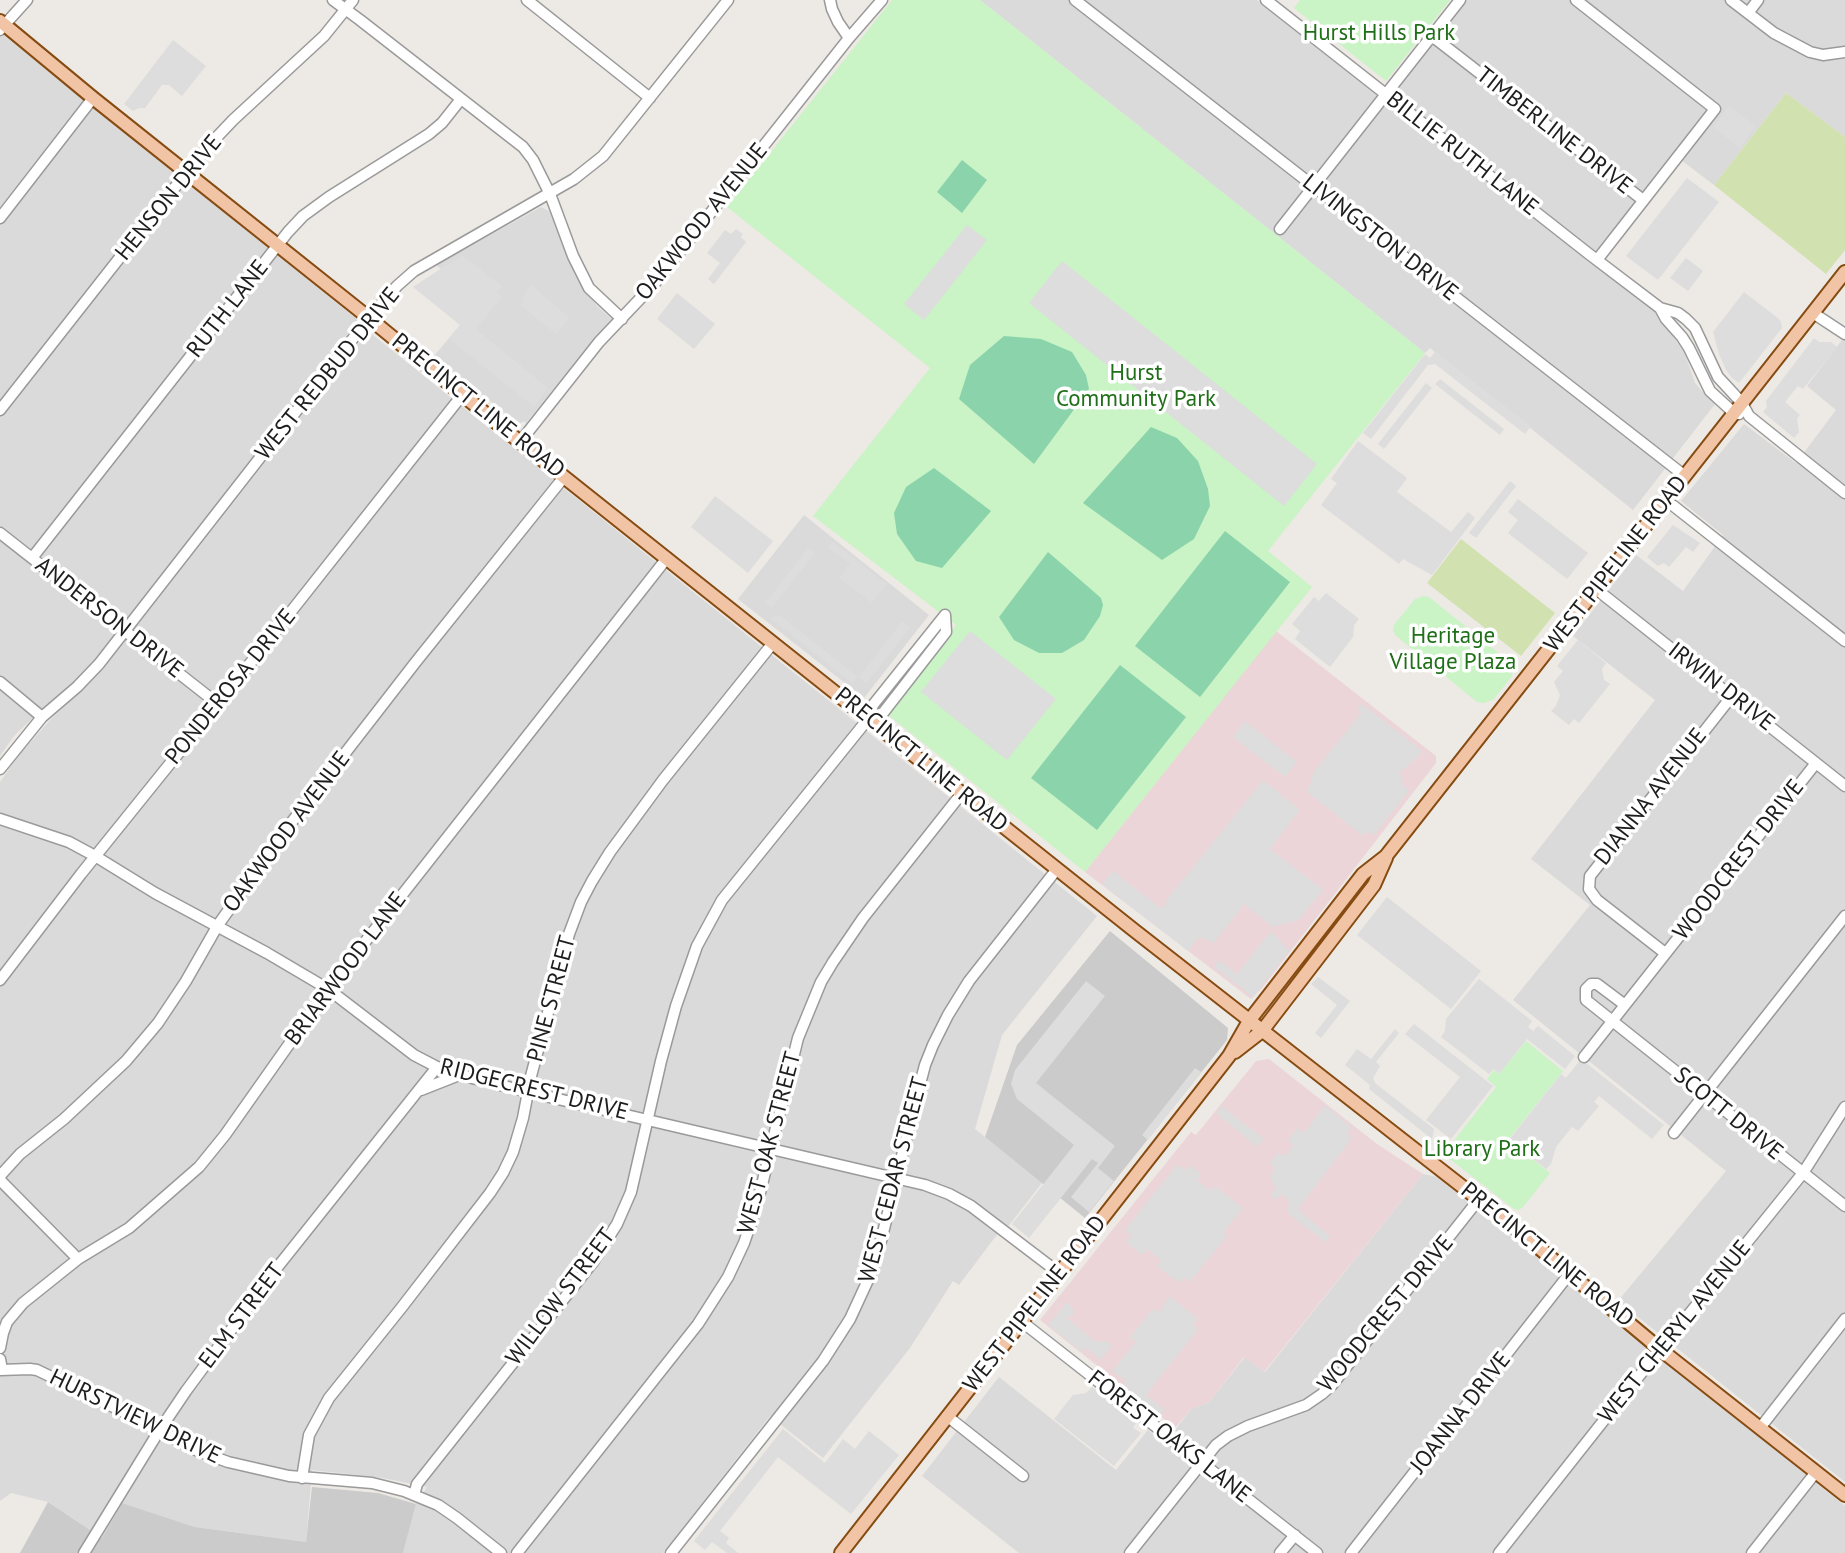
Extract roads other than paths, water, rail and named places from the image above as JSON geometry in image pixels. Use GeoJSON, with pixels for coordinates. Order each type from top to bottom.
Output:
{"type":"FeatureCollection","features":[{"type":"Feature","properties":{"kind":"main road","name":"PRECINCT LINE ROAD"},"geometry":{"type":"LineString","coordinates":[[1,25],[279,244],[520,442],[868,719],[1249,1021],[1479,1199],[1661,1350],[1845,1495]]}},
{"type":"Feature","properties":{"kind":"main road","name":"WEST PIPELINE ROAD"},"geometry":{"type":"LineString","coordinates":[[847,1551],[947,1416],[1229,1056],[1249,1021],[1363,874],[1386,856],[1845,272]]}},
{"type":"Feature","properties":{"kind":"main road","name":"WEST PIPELINE ROAD"},"geometry":{"type":"LineString","coordinates":[[1229,1056],[1262,1031],[1374,885],[1386,856]]}},
{"type":"Feature","properties":{"kind":"street"},"geometry":{"type":"LineString","coordinates":[[1,25],[27,0]]}},
{"type":"Feature","properties":{"kind":"street"},"geometry":{"type":"LineString","coordinates":[[333,0],[523,148],[533,160],[550,194],[573,256],[589,288],[622,319]]}},
{"type":"Feature","properties":{"kind":"street","name":"HENSON DRIVE"},"geometry":{"type":"LineString","coordinates":[[0,410],[187,172],[233,120],[324,36],[353,0]]}},
{"type":"Feature","properties":{"kind":"street"},"geometry":{"type":"LineString","coordinates":[[527,0],[650,98]]}},
{"type":"Feature","properties":{"kind":"street"},"geometry":{"type":"LineString","coordinates":[[830,0],[838,22],[849,38]]}},
{"type":"Feature","properties":{"kind":"street","name":"OAKWOOD AVENUE"},"geometry":{"type":"LineString","coordinates":[[520,442],[599,342],[655,284],[882,0]]}},
{"type":"Feature","properties":{"kind":"street","name":"LIVINGSTON DRIVE"},"geometry":{"type":"LineString","coordinates":[[1075,0],[1685,476]]}},
{"type":"Feature","properties":{"kind":"street","name":"BILLIE RUTH LANE"},"geometry":{"type":"LineString","coordinates":[[1266,0],[1660,308],[1678,313],[1695,328],[1738,408]]}},
{"type":"Feature","properties":{"kind":"street"},"geometry":{"type":"LineString","coordinates":[[1280,229],[1460,0]]}},
{"type":"Feature","properties":{"kind":"street"},"geometry":{"type":"LineString","coordinates":[[1576,0],[1715,109],[1597,260]]}},
{"type":"Feature","properties":{"kind":"street"},"geometry":{"type":"LineString","coordinates":[[1731,0],[1782,38],[1810,52],[1823,55],[1845,52]]}},
{"type":"Feature","properties":{"kind":"street"},"geometry":{"type":"LineString","coordinates":[[1748,13],[1758,0]]}},
{"type":"Feature","properties":{"kind":"street","name":"WEST REDBUD DRIVE"},"geometry":{"type":"LineString","coordinates":[[0,769],[42,717],[99,664],[369,317],[397,286],[414,271],[574,179],[603,156],[722,2]]}},
{"type":"Feature","properties":{"kind":"street","name":"TIMBERLINE DRIVE"},"geometry":{"type":"LineString","coordinates":[[1432,36],[1643,200]]}},
{"type":"Feature","properties":{"kind":"street"},"geometry":{"type":"LineString","coordinates":[[0,218],[93,98]]}},
{"type":"Feature","properties":{"kind":"street","name":"RUTH LANE"},"geometry":{"type":"LineString","coordinates":[[32,558],[303,216],[429,134],[442,123],[461,99]]}},
{"type":"Feature","properties":{"kind":"street","name":"BILLIE RUTH LANE"},"geometry":{"type":"LineString","coordinates":[[1660,308],[1689,348],[1710,391],[1749,416],[1845,493]]}},
{"type":"Feature","properties":{"kind":"street"},"geometry":{"type":"LineString","coordinates":[[1813,313],[1845,334]]}},
{"type":"Feature","properties":{"kind":"street"},"geometry":{"type":"LineString","coordinates":[[1677,330],[1686,320]]}},
{"type":"Feature","properties":{"kind":"street"},"geometry":{"type":"LineString","coordinates":[[1697,363],[1709,358]]}},
{"type":"Feature","properties":{"kind":"street","name":"PONDEROSA DRIVE"},"geometry":{"type":"LineString","coordinates":[[0,980],[95,856],[463,394]]}},
{"type":"Feature","properties":{"kind":"street","name":"OAKWOOD AVENUE"},"geometry":{"type":"LineString","coordinates":[[0,1178],[20,1153],[64,1119],[126,1061],[158,1023],[187,981],[218,925],[284,832],[415,663],[565,477]]}},
{"type":"Feature","properties":{"kind":"street"},"geometry":{"type":"LineString","coordinates":[[1666,500],[1845,641]]}},
{"type":"Feature","properties":{"kind":"street","name":"ANDERSON DRIVE"},"geometry":{"type":"LineString","coordinates":[[0,533],[218,704]]}},
{"type":"Feature","properties":{"kind":"street","name":"BRIARWOOD LANE"},"geometry":{"type":"LineString","coordinates":[[0,1348],[2,1333],[14,1312],[78,1259],[129,1228],[199,1167],[225,1135],[328,989],[667,558]]}},
{"type":"Feature","properties":{"kind":"street","name":"IRWIN DRIVE"},"geometry":{"type":"LineString","coordinates":[[1597,589],[1845,786]]}},
{"type":"Feature","properties":{"kind":"street","name":"WILLOW STREET"},"geometry":{"type":"LineString","coordinates":[[414,1495],[417,1484],[604,1246],[617,1224],[631,1192],[676,1006],[697,946],[722,900],[868,719],[873,705],[945,615],[946,632],[884,713],[868,719]]}},
{"type":"Feature","properties":{"kind":"street","name":"PINE STREET"},"geometry":{"type":"LineString","coordinates":[[302,1478],[309,1435],[329,1398],[503,1173],[513,1152],[569,934],[592,881],[663,779],[773,643]]}},
{"type":"Feature","properties":{"kind":"street"},"geometry":{"type":"LineString","coordinates":[[0,682],[42,717]]}},
{"type":"Feature","properties":{"kind":"street","name":"DIANNA AVENUE"},"geometry":{"type":"LineString","coordinates":[[1665,953],[1597,900],[1589,889],[1590,876],[1732,696]]}},
{"type":"Feature","properties":{"kind":"street","name":"WOODCREST DRIVE"},"geometry":{"type":"LineString","coordinates":[[1584,1057],[1816,763]]}},
{"type":"Feature","properties":{"kind":"street","name":"WEST OAK STREET"},"geometry":{"type":"LineString","coordinates":[[517,1553],[698,1324],[721,1288],[744,1243],[757,1205],[798,1038],[821,982],[847,940],[962,793]]}},
{"type":"Feature","properties":{"kind":"street","name":"RIDGECREST DRIVE"},"geometry":{"type":"LineString","coordinates":[[0,819],[69,842],[155,893],[218,925],[328,989],[414,1055],[437,1067],[528,1092],[925,1185],[960,1199],[1059,1273]]}},
{"type":"Feature","properties":{"kind":"street","name":"WEST CEDAR STREET"},"geometry":{"type":"LineString","coordinates":[[671,1553],[816,1371],[850,1319],[878,1253],[925,1065],[948,1015],[978,969],[1057,869]]}},
{"type":"Feature","properties":{"kind":"street"},"geometry":{"type":"LineString","coordinates":[[1674,1133],[1845,916]]}},
{"type":"Feature","properties":{"kind":"street","name":"SCOTT DRIVE"},"geometry":{"type":"LineString","coordinates":[[1625,1005],[1597,984],[1586,989],[1586,1000],[1845,1206]]}},
{"type":"Feature","properties":{"kind":"street","name":"ELM STREET"},"geometry":{"type":"LineString","coordinates":[[84,1553],[186,1391],[276,1269],[437,1067]]}},
{"type":"Feature","properties":{"kind":"street","name":"ELM STREET"},"geometry":{"type":"LineString","coordinates":[[418,1092],[460,1075]]}},
{"type":"Feature","properties":{"kind":"street","name":"WEST CHERYL AVENUE"},"geometry":{"type":"LineString","coordinates":[[1499,1553],[1803,1173],[1845,1107]]}},
{"type":"Feature","properties":{"kind":"street"},"geometry":{"type":"LineString","coordinates":[[0,1178],[78,1259]]}},
{"type":"Feature","properties":{"kind":"street","name":"WOODCREST DRIVE"},"geometry":{"type":"LineString","coordinates":[[1130,1553],[1216,1445],[1248,1426],[1306,1405],[1322,1395],[1479,1199]]}},
{"type":"Feature","properties":{"kind":"street","name":"JOANNA DRIVE"},"geometry":{"type":"LineString","coordinates":[[1351,1553],[1570,1273]]}},
{"type":"Feature","properties":{"kind":"street"},"geometry":{"type":"LineString","coordinates":[[1760,1428],[1845,1320]]}},
{"type":"Feature","properties":{"kind":"street","name":"FOREST OAKS LANE"},"geometry":{"type":"LineString","coordinates":[[1021,1321],[1317,1553]]}},
{"type":"Feature","properties":{"kind":"street","name":"HURSTVIEW DRIVE"},"geometry":{"type":"LineString","coordinates":[[1,1366],[37,1370],[198,1451],[228,1462],[302,1478],[372,1483],[414,1495],[438,1505],[501,1553]]}},
{"type":"Feature","properties":{"kind":"street"},"geometry":{"type":"LineString","coordinates":[[947,1416],[1023,1476]]}},
{"type":"Feature","properties":{"kind":"street"},"geometry":{"type":"LineString","coordinates":[[1752,1553],[1816,1472]]}},
{"type":"Feature","properties":{"kind":"street"},"geometry":{"type":"LineString","coordinates":[[1280,1553],[1294,1535]]}},
{"type":"Feature","properties":{"kind":"park label","name":"Hurst Hills Park"},"geometry":{"type":"Point","coordinates":[1379,33]}},
{"type":"Feature","properties":{"kind":"park label","name":"Hurst Community Park"},"geometry":{"type":"Point","coordinates":[1136,386]}},
{"type":"Feature","properties":{"kind":"park label","name":"Heritage Village Plaza"},"geometry":{"type":"Point","coordinates":[1453,649]}},
{"type":"Feature","properties":{"kind":"park label","name":"Library Park"},"geometry":{"type":"Point","coordinates":[1482,1149]}}]}
